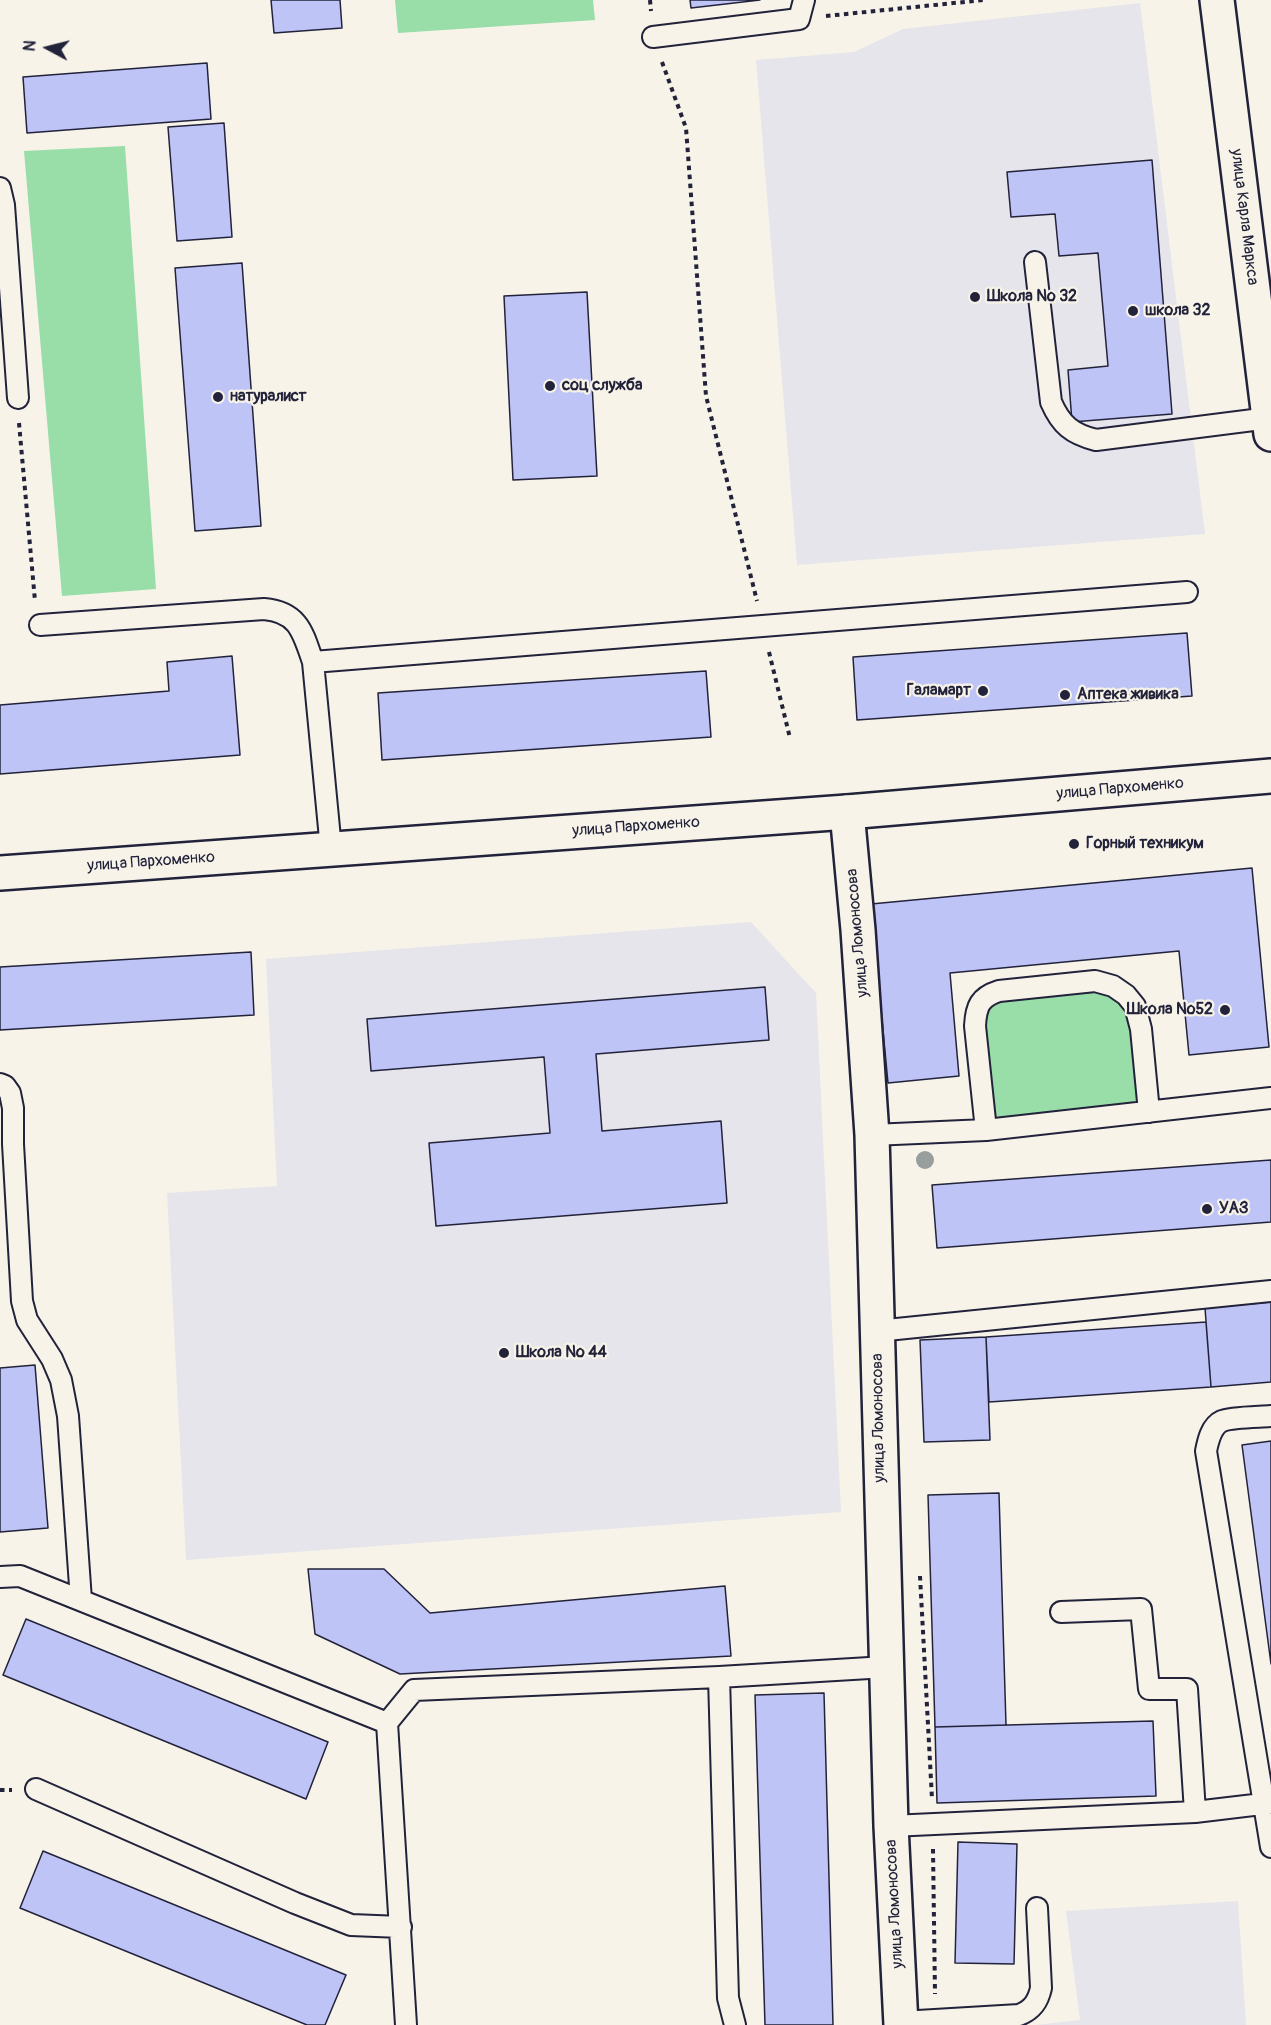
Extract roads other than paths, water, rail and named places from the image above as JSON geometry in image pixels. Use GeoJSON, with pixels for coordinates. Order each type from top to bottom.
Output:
{"type":"FeatureCollection","features":[{"type":"Feature","properties":{"kind":"street","name":"улица Карла Маркса"},"geometry":{"type":"LineString","coordinates":[[1216,0],[1265,344],[1270,426]]}},
{"type":"Feature","properties":{"kind":"street","name":"улица Пархоменко"},"geometry":{"type":"LineString","coordinates":[[0,873],[847,812],[1271,776]]}},
{"type":"Feature","properties":{"kind":"street","name":"улица Ломоносова"},"geometry":{"type":"LineString","coordinates":[[847,812],[858,930],[872,1135],[891,1826],[901,2023]]}},
{"type":"Feature","properties":{"kind":"lane"},"geometry":{"type":"LineString","coordinates":[[653,38],[801,9]]}},
{"type":"Feature","properties":{"kind":"lane"},"geometry":{"type":"LineString","coordinates":[[0,188],[4,205],[18,398]]}},
{"type":"Feature","properties":{"kind":"lane"},"geometry":{"type":"LineString","coordinates":[[1035,262],[1052,402],[1058,418],[1081,436],[1096,440],[1270,426]]}},
{"type":"Feature","properties":{"kind":"lane"},"geometry":{"type":"LineString","coordinates":[[313,662],[1187,592]]}},
{"type":"Feature","properties":{"kind":"lane"},"geometry":{"type":"LineString","coordinates":[[40,625],[264,609],[277,610],[298,623],[313,662],[331,849]]}},
{"type":"Feature","properties":{"kind":"lane"},"geometry":{"type":"LineString","coordinates":[[986,1130],[975,1026],[976,1013],[981,1002],[989,994],[999,991],[1095,981],[1113,986],[1126,995],[1135,1006],[1141,1029],[1149,1112]]}},
{"type":"Feature","properties":{"kind":"lane"},"geometry":{"type":"LineString","coordinates":[[0,1084],[5,1086],[10,1093],[13,1108],[22,1301],[27,1320],[52,1359],[61,1380],[68,1416],[81,1600]]}},
{"type":"Feature","properties":{"kind":"lane"},"geometry":{"type":"LineString","coordinates":[[872,1135],[986,1130],[1271,1098]]}},
{"type":"Feature","properties":{"kind":"lane"},"geometry":{"type":"LineString","coordinates":[[877,1331],[1271,1291]]}},
{"type":"Feature","properties":{"kind":"lane"},"geometry":{"type":"LineString","coordinates":[[1271,1416],[1221,1421],[1213,1429],[1206,1451],[1267,1803],[1271,1847]]}},
{"type":"Feature","properties":{"kind":"lane"},"geometry":{"type":"LineString","coordinates":[[0,1577],[20,1576],[387,1723]]}},
{"type":"Feature","properties":{"kind":"lane"},"geometry":{"type":"LineString","coordinates":[[1061,1612],[1141,1609],[1149,1689],[1187,1689],[1195,1812]]}},
{"type":"Feature","properties":{"kind":"lane"},"geometry":{"type":"LineString","coordinates":[[406,2025],[387,1723],[414,1690],[719,1677],[886,1667]]}},
{"type":"Feature","properties":{"kind":"lane"},"geometry":{"type":"LineString","coordinates":[[719,1677],[728,1998],[735,2025]]}},
{"type":"Feature","properties":{"kind":"lane"},"geometry":{"type":"LineString","coordinates":[[36,1788],[351,1925],[401,1927]]}},
{"type":"Feature","properties":{"kind":"lane"},"geometry":{"type":"LineString","coordinates":[[891,1826],[1195,1812],[1267,1803]]}},
{"type":"Feature","properties":{"kind":"lane"},"geometry":{"type":"LineString","coordinates":[[901,2023],[1019,2015],[1028,2011],[1039,1997],[1041,1988],[1037,1908]]}},
{"type":"Feature","properties":{"kind":"place","name":"Школа № 32"},"geometry":{"type":"Point","coordinates":[975,297]}},
{"type":"Feature","properties":{"kind":"place","name":"школа 32"},"geometry":{"type":"Point","coordinates":[1133,311]}},
{"type":"Feature","properties":{"kind":"place","name":"соц служба"},"geometry":{"type":"Point","coordinates":[550,386]}},
{"type":"Feature","properties":{"kind":"place","name":"натуралист"},"geometry":{"type":"Point","coordinates":[218,397]}},
{"type":"Feature","properties":{"kind":"place","name":"Галамарт"},"geometry":{"type":"Point","coordinates":[983,691]}},
{"type":"Feature","properties":{"kind":"place","name":"Аптека живика"},"geometry":{"type":"Point","coordinates":[1065,695]}},
{"type":"Feature","properties":{"kind":"place","name":"Горный техникум"},"geometry":{"type":"Point","coordinates":[1074,844]}},
{"type":"Feature","properties":{"kind":"place","name":"Школа №52"},"geometry":{"type":"Point","coordinates":[1225,1010]}},
{"type":"Feature","properties":{"kind":"place","name":"УАЗ"},"geometry":{"type":"Point","coordinates":[1207,1209]}},
{"type":"Feature","properties":{"kind":"place","name":"Школа № 44"},"geometry":{"type":"Point","coordinates":[504,1353]}}]}
